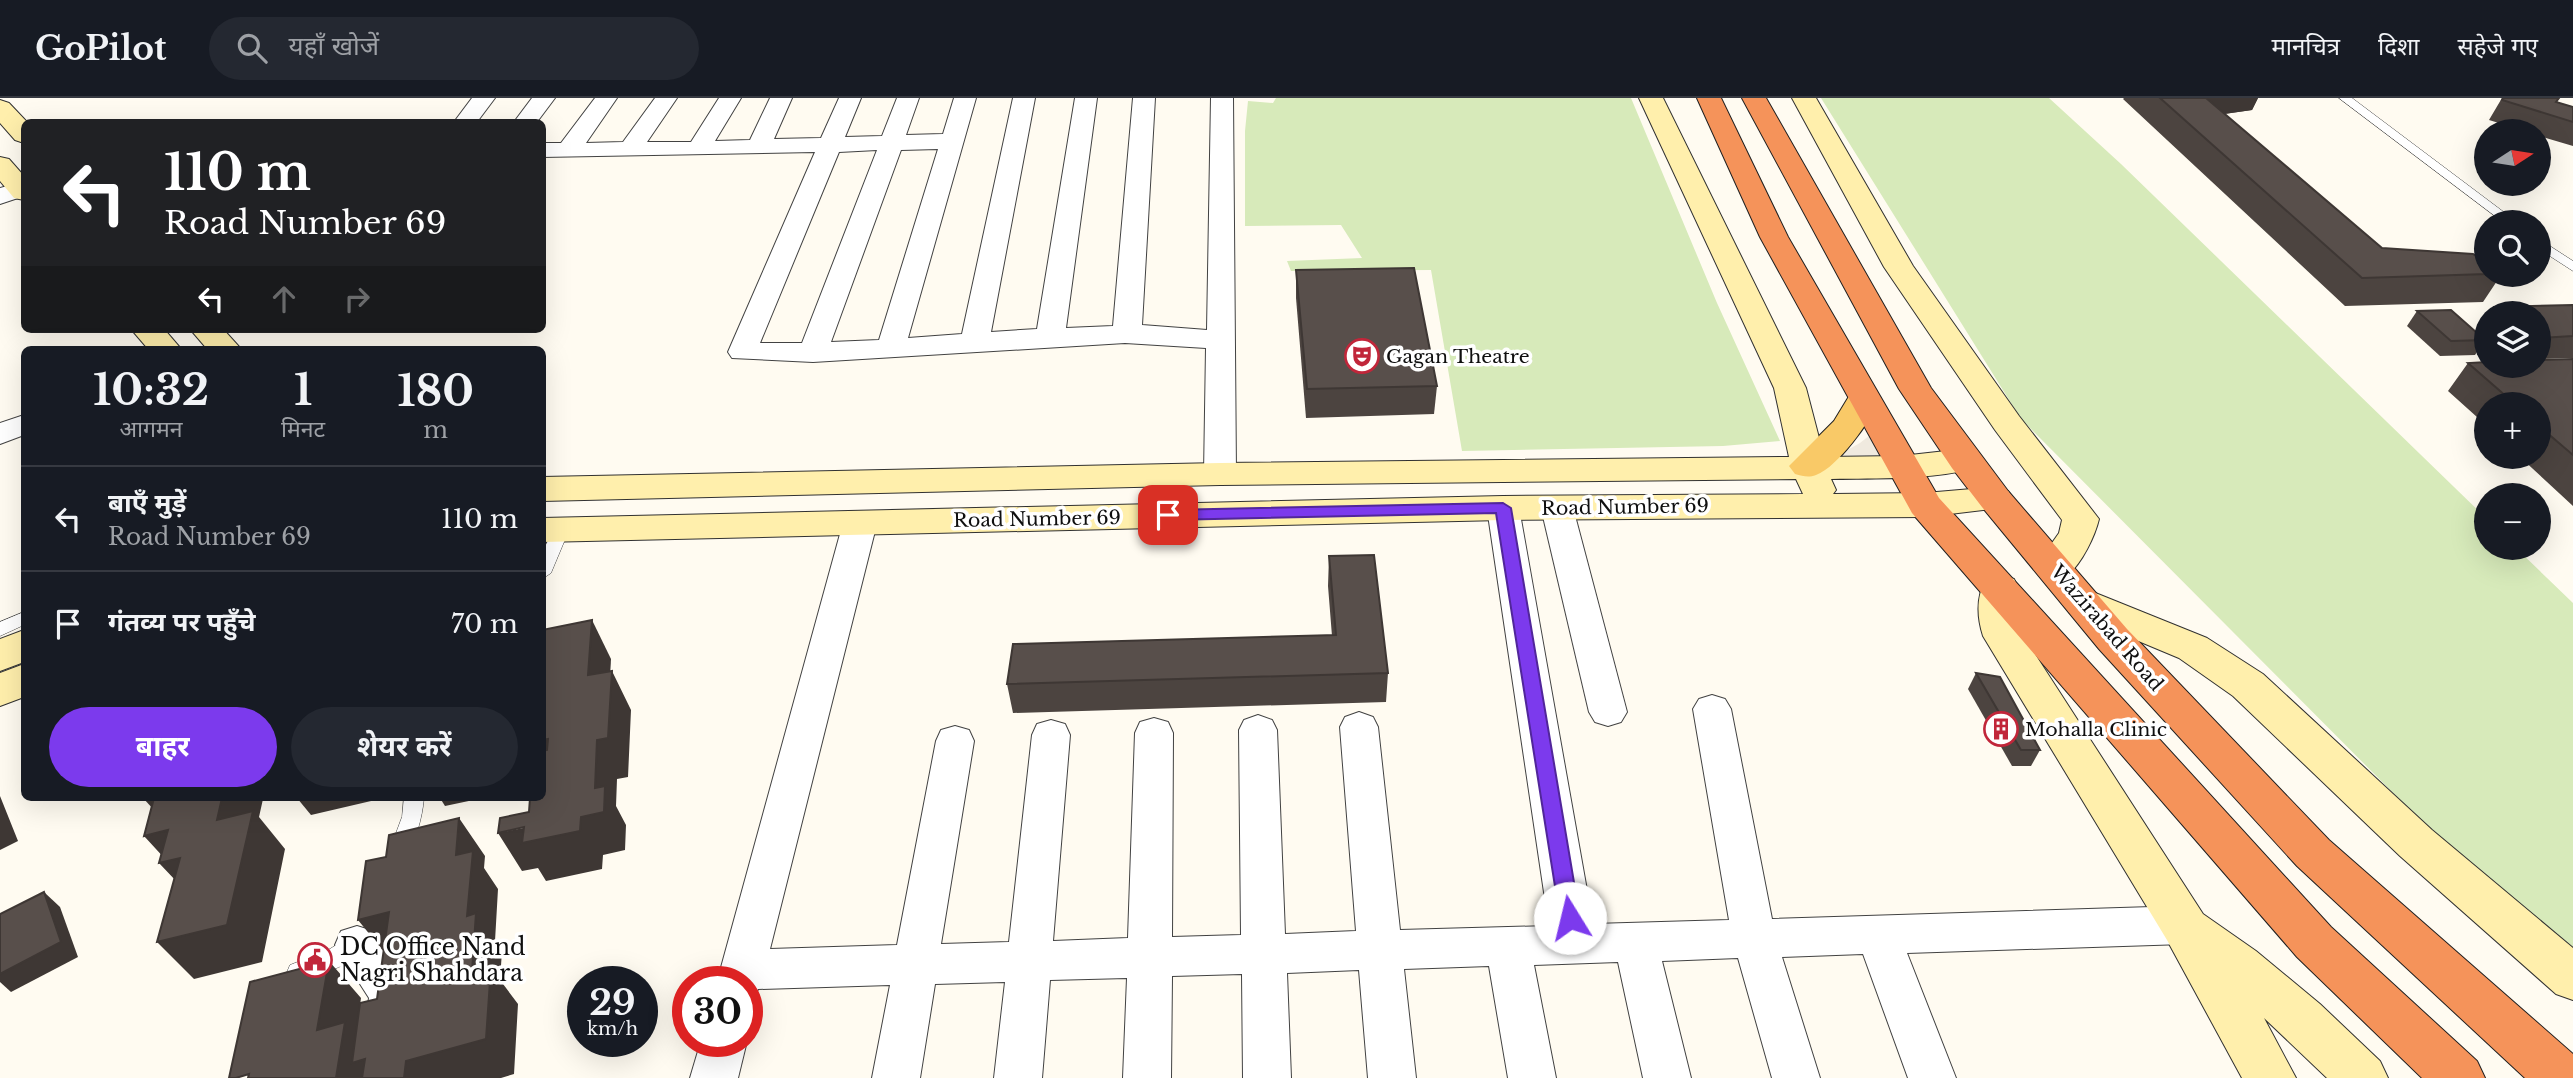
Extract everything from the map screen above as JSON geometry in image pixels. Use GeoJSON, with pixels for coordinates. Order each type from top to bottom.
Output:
{"type":"FeatureCollection","features":[{"type":"Feature","properties":{"kind":"highway"},"geometry":{"type":"LineString","coordinates":[[1709,98],[1774,237],[1863,400],[1925,505],[2314,942],[2459,1078]]}},
{"type":"Feature","properties":{"kind":"highway","name":"Wazirabad Road"},"geometry":{"type":"LineString","coordinates":[[1754,98],[1915,389],[1964,460],[1995,499],[2113,639],[2313,853],[2562,1078]]}},
{"type":"Feature","properties":{"kind":"main road"},"geometry":{"type":"LineString","coordinates":[[1651,98],[1790,388],[1800,423],[1807,466],[1825,505]]}},
{"type":"Feature","properties":{"kind":"main road"},"geometry":{"type":"LineString","coordinates":[[1804,98],[1899,267],[2007,424],[2081,519],[2077,536],[2054,567]]}},
{"type":"Feature","properties":{"kind":"main road"},"geometry":{"type":"LineString","coordinates":[[0,108],[21,132]]}},
{"type":"Feature","properties":{"kind":"main road"},"geometry":{"type":"LineString","coordinates":[[0,165],[16,192]]}},
{"type":"Feature","properties":{"kind":"main road"},"geometry":{"type":"LineString","coordinates":[[151,333],[162,346]]}},
{"type":"Feature","properties":{"kind":"main road"},"geometry":{"type":"LineString","coordinates":[[210,333],[222,346]]}},
{"type":"Feature","properties":{"kind":"main road"},"geometry":{"type":"LineString","coordinates":[[1807,466],[1846,429],[1857,415],[1863,400]]}},
{"type":"Feature","properties":{"kind":"main road","name":"Road Number 69"},"geometry":{"type":"LineString","coordinates":[[546,489],[1220,474],[1901,467],[1964,460]]}},
{"type":"Feature","properties":{"kind":"main road","name":"Road Number 69"},"geometry":{"type":"LineString","coordinates":[[552,530],[1503,508],[1925,505],[1995,499]]}},
{"type":"Feature","properties":{"kind":"main road"},"geometry":{"type":"LineString","coordinates":[[2000,588],[1997,618],[2003,636],[2184,925],[2270,1078]]}},
{"type":"Feature","properties":{"kind":"main road"},"geometry":{"type":"LineString","coordinates":[[2083,602],[2193,648],[2248,685],[2416,843],[2573,978]]}},
{"type":"Feature","properties":{"kind":"main road"},"geometry":{"type":"LineString","coordinates":[[0,656],[21,646]]}},
{"type":"Feature","properties":{"kind":"main road"},"geometry":{"type":"LineString","coordinates":[[0,691],[21,680]]}},
{"type":"Feature","properties":{"kind":"main road"},"geometry":{"type":"LineString","coordinates":[[2184,925],[2253,975],[2362,1078]]}},
{"type":"Feature","properties":{"kind":"street"},"geometry":{"type":"LineString","coordinates":[[467,119],[484,98]]}},
{"type":"Feature","properties":{"kind":"street"},"geometry":{"type":"LineString","coordinates":[[527,119],[544,98]]}},
{"type":"Feature","properties":{"kind":"street"},"geometry":{"type":"LineString","coordinates":[[569,149],[606,98]]}},
{"type":"Feature","properties":{"kind":"street"},"geometry":{"type":"LineString","coordinates":[[630,149],[666,98]]}},
{"type":"Feature","properties":{"kind":"street"},"geometry":{"type":"LineString","coordinates":[[699,149],[730,98]]}},
{"type":"Feature","properties":{"kind":"street"},"geometry":{"type":"LineString","coordinates":[[759,147],[781,98]]}},
{"type":"Feature","properties":{"kind":"street"},"geometry":{"type":"LineString","coordinates":[[850,98],[742,352],[813,353],[1127,333],[1220,340]]}},
{"type":"Feature","properties":{"kind":"street"},"geometry":{"type":"LineString","coordinates":[[813,353],[908,98]]}},
{"type":"Feature","properties":{"kind":"street"},"geometry":{"type":"LineString","coordinates":[[891,348],[965,98]]}},
{"type":"Feature","properties":{"kind":"street"},"geometry":{"type":"LineString","coordinates":[[975,341],[1024,98]]}},
{"type":"Feature","properties":{"kind":"street"},"geometry":{"type":"LineString","coordinates":[[1050,339],[1086,98]]}},
{"type":"Feature","properties":{"kind":"street"},"geometry":{"type":"LineString","coordinates":[[1127,333],[1144,98]]}},
{"type":"Feature","properties":{"kind":"street"},"geometry":{"type":"LineString","coordinates":[[1220,474],[1222,98]]}},
{"type":"Feature","properties":{"kind":"street"},"geometry":{"type":"LineString","coordinates":[[546,150],[699,149],[953,141]]}},
{"type":"Feature","properties":{"kind":"street"},"geometry":{"type":"LineString","coordinates":[[1503,508],[1574,943]]}},
{"type":"Feature","properties":{"kind":"street"},"geometry":{"type":"LineString","coordinates":[[1557,508],[1608,712]]}},
{"type":"Feature","properties":{"kind":"street"},"geometry":{"type":"LineString","coordinates":[[744,966],[860,523]]}},
{"type":"Feature","properties":{"kind":"street"},"geometry":{"type":"LineString","coordinates":[[1713,709],[1754,938],[1796,1078]]}},
{"type":"Feature","properties":{"kind":"street"},"geometry":{"type":"LineString","coordinates":[[1359,727],[1392,1078]]}},
{"type":"Feature","properties":{"kind":"street"},"geometry":{"type":"LineString","coordinates":[[1258,730],[1266,1078]]}},
{"type":"Feature","properties":{"kind":"street"},"geometry":{"type":"LineString","coordinates":[[1147,1078],[1154,733]]}},
{"type":"Feature","properties":{"kind":"street"},"geometry":{"type":"LineString","coordinates":[[1018,1078],[1051,735]]}},
{"type":"Feature","properties":{"kind":"street"},"geometry":{"type":"LineString","coordinates":[[896,1078],[955,741]]}},
{"type":"Feature","properties":{"kind":"street"},"geometry":{"type":"LineString","coordinates":[[763,975],[915,965],[2184,925]]}},
{"type":"Feature","properties":{"kind":"street"},"geometry":{"type":"LineString","coordinates":[[365,932],[392,994],[382,1078]]}},
{"type":"Feature","properties":{"kind":"street"},"geometry":{"type":"LineString","coordinates":[[1878,934],[1932,1078]]}},
{"type":"Feature","properties":{"kind":"street"},"geometry":{"type":"LineString","coordinates":[[1636,942],[1667,1078]]}},
{"type":"Feature","properties":{"kind":"street"},"geometry":{"type":"LineString","coordinates":[[1508,946],[1532,1078]]}},
{"type":"Feature","properties":{"kind":"street"},"geometry":{"type":"LineString","coordinates":[[714,1078],[719,1057]]}},
{"type":"Feature","properties":{"kind":"lane"},"geometry":{"type":"LineString","coordinates":[[2345,98],[2495,210]]}},
{"type":"Feature","properties":{"kind":"lane"},"geometry":{"type":"LineString","coordinates":[[2551,252],[2573,268]]}},
{"type":"Feature","properties":{"kind":"lane"},"geometry":{"type":"LineString","coordinates":[[546,556],[552,530]]}},
{"type":"Feature","properties":{"kind":"lane"},"geometry":{"type":"LineString","coordinates":[[0,630],[21,620]]}},
{"type":"Feature","properties":{"kind":"lane"},"geometry":{"type":"LineString","coordinates":[[391,875],[412,817],[414,801]]}},
{"type":"Feature","properties":{"kind":"lane"},"geometry":{"type":"LineString","coordinates":[[285,981],[365,932]]}},
{"type":"Feature","properties":{"kind":"green space"},"geometry":{"type":"Polygon","coordinates":[[[1276,98],[1631,98],[1717,303],[1780,441],[1723,446],[1462,451],[1431,270],[1291,271],[1287,261],[1362,258],[1341,225],[1245,226],[1245,131],[1248,101],[1273,103],[1276,98]]]}},
{"type":"Feature","properties":{"kind":"green space"},"geometry":{"type":"Polygon","coordinates":[[[1821,98],[2049,98],[2121,164],[2474,506],[2474,560],[2528,560],[2573,603],[2573,953],[2436,836],[2021,419],[1821,98]]]}},
{"type":"Feature","properties":{"kind":"shaded area"},"geometry":{"type":"Polygon","coordinates":[[[1874,432],[1890,457],[1820,465],[1860,443],[1874,432]]]}},
{"type":"Feature","properties":{"kind":"building"},"geometry":{"type":"Polygon","coordinates":[[[2160,98],[2206,98],[2382,248],[2474,255],[2474,274],[2362,278],[2160,98]]]}},
{"type":"Feature","properties":{"kind":"building"},"geometry":{"type":"Polygon","coordinates":[[[2559,98],[2556,102],[2573,107],[2573,122],[2502,100],[2559,98]]]}},
{"type":"Feature","properties":{"kind":"building","name":"Gagan Theatre"},"geometry":{"type":"Polygon","coordinates":[[[1414,268],[1437,386],[1307,389],[1296,270],[1414,268]]]}},
{"type":"Feature","properties":{"kind":"building"},"geometry":{"type":"Polygon","coordinates":[[[2573,305],[2573,336],[2551,337],[2551,306],[2573,305]]]}},
{"type":"Feature","properties":{"kind":"building"},"geometry":{"type":"Polygon","coordinates":[[[2451,310],[2474,330],[2474,340],[2451,341],[2417,311],[2451,310]]]}},
{"type":"Feature","properties":{"kind":"building"},"geometry":{"type":"Polygon","coordinates":[[[2573,359],[2573,455],[2551,436],[2551,392],[2501,392],[2485,378],[2551,378],[2551,360],[2573,359]]]}},
{"type":"Feature","properties":{"kind":"building"},"geometry":{"type":"Polygon","coordinates":[[[1374,555],[1388,673],[1007,684],[1013,644],[1336,635],[1329,556],[1374,555]]]}},
{"type":"Feature","properties":{"kind":"building"},"geometry":{"type":"Polygon","coordinates":[[[592,620],[588,675],[612,671],[608,738],[597,740],[595,788],[605,786],[604,812],[581,817],[580,831],[522,843],[524,827],[498,833],[500,818],[529,812],[530,801],[546,801],[546,629],[592,620]]]}},
{"type":"Feature","properties":{"kind":"building"},"geometry":{"type":"Polygon","coordinates":[[[1976,673],[2000,677],[2040,750],[2021,750],[1976,673]]]}},
{"type":"Feature","properties":{"kind":"building"},"geometry":{"type":"Polygon","coordinates":[[[153,801],[221,801],[217,820],[253,811],[227,925],[157,942],[180,858],[159,863],[168,830],[144,836],[153,801]]]}},
{"type":"Feature","properties":{"kind":"building"},"geometry":{"type":"Polygon","coordinates":[[[459,818],[456,855],[473,851],[467,916],[476,913],[472,972],[491,967],[486,1039],[406,1061],[404,1078],[362,1078],[365,1059],[352,1063],[360,1003],[377,999],[389,912],[358,920],[366,861],[386,857],[389,835],[459,818]]]}},
{"type":"Feature","properties":{"kind":"building"},"geometry":{"type":"Polygon","coordinates":[[[44,892],[61,942],[0,974],[0,914],[44,892]]]}},
{"type":"Feature","properties":{"kind":"building"},"geometry":{"type":"Polygon","coordinates":[[[329,961],[317,1030],[345,1022],[336,1078],[248,1078],[249,1074],[229,1078],[250,982],[329,961]]]}},
{"type":"Feature","properties":{"kind":"place","name":"Gagan Theatre"},"geometry":{"type":"Point","coordinates":[1362,356]}},
{"type":"Feature","properties":{"kind":"place","name":"Mohalla Clinic"},"geometry":{"type":"Point","coordinates":[2001,729]}},
{"type":"Feature","properties":{"kind":"place","name":"DC Office Nand Nagri Shahdara"},"geometry":{"type":"Point","coordinates":[315,960]}},
{"type":"Feature","properties":{"kind":"route"},"geometry":{"type":"LineString","coordinates":[[1168,515],[1503,508],[1570,918]]}}]}
